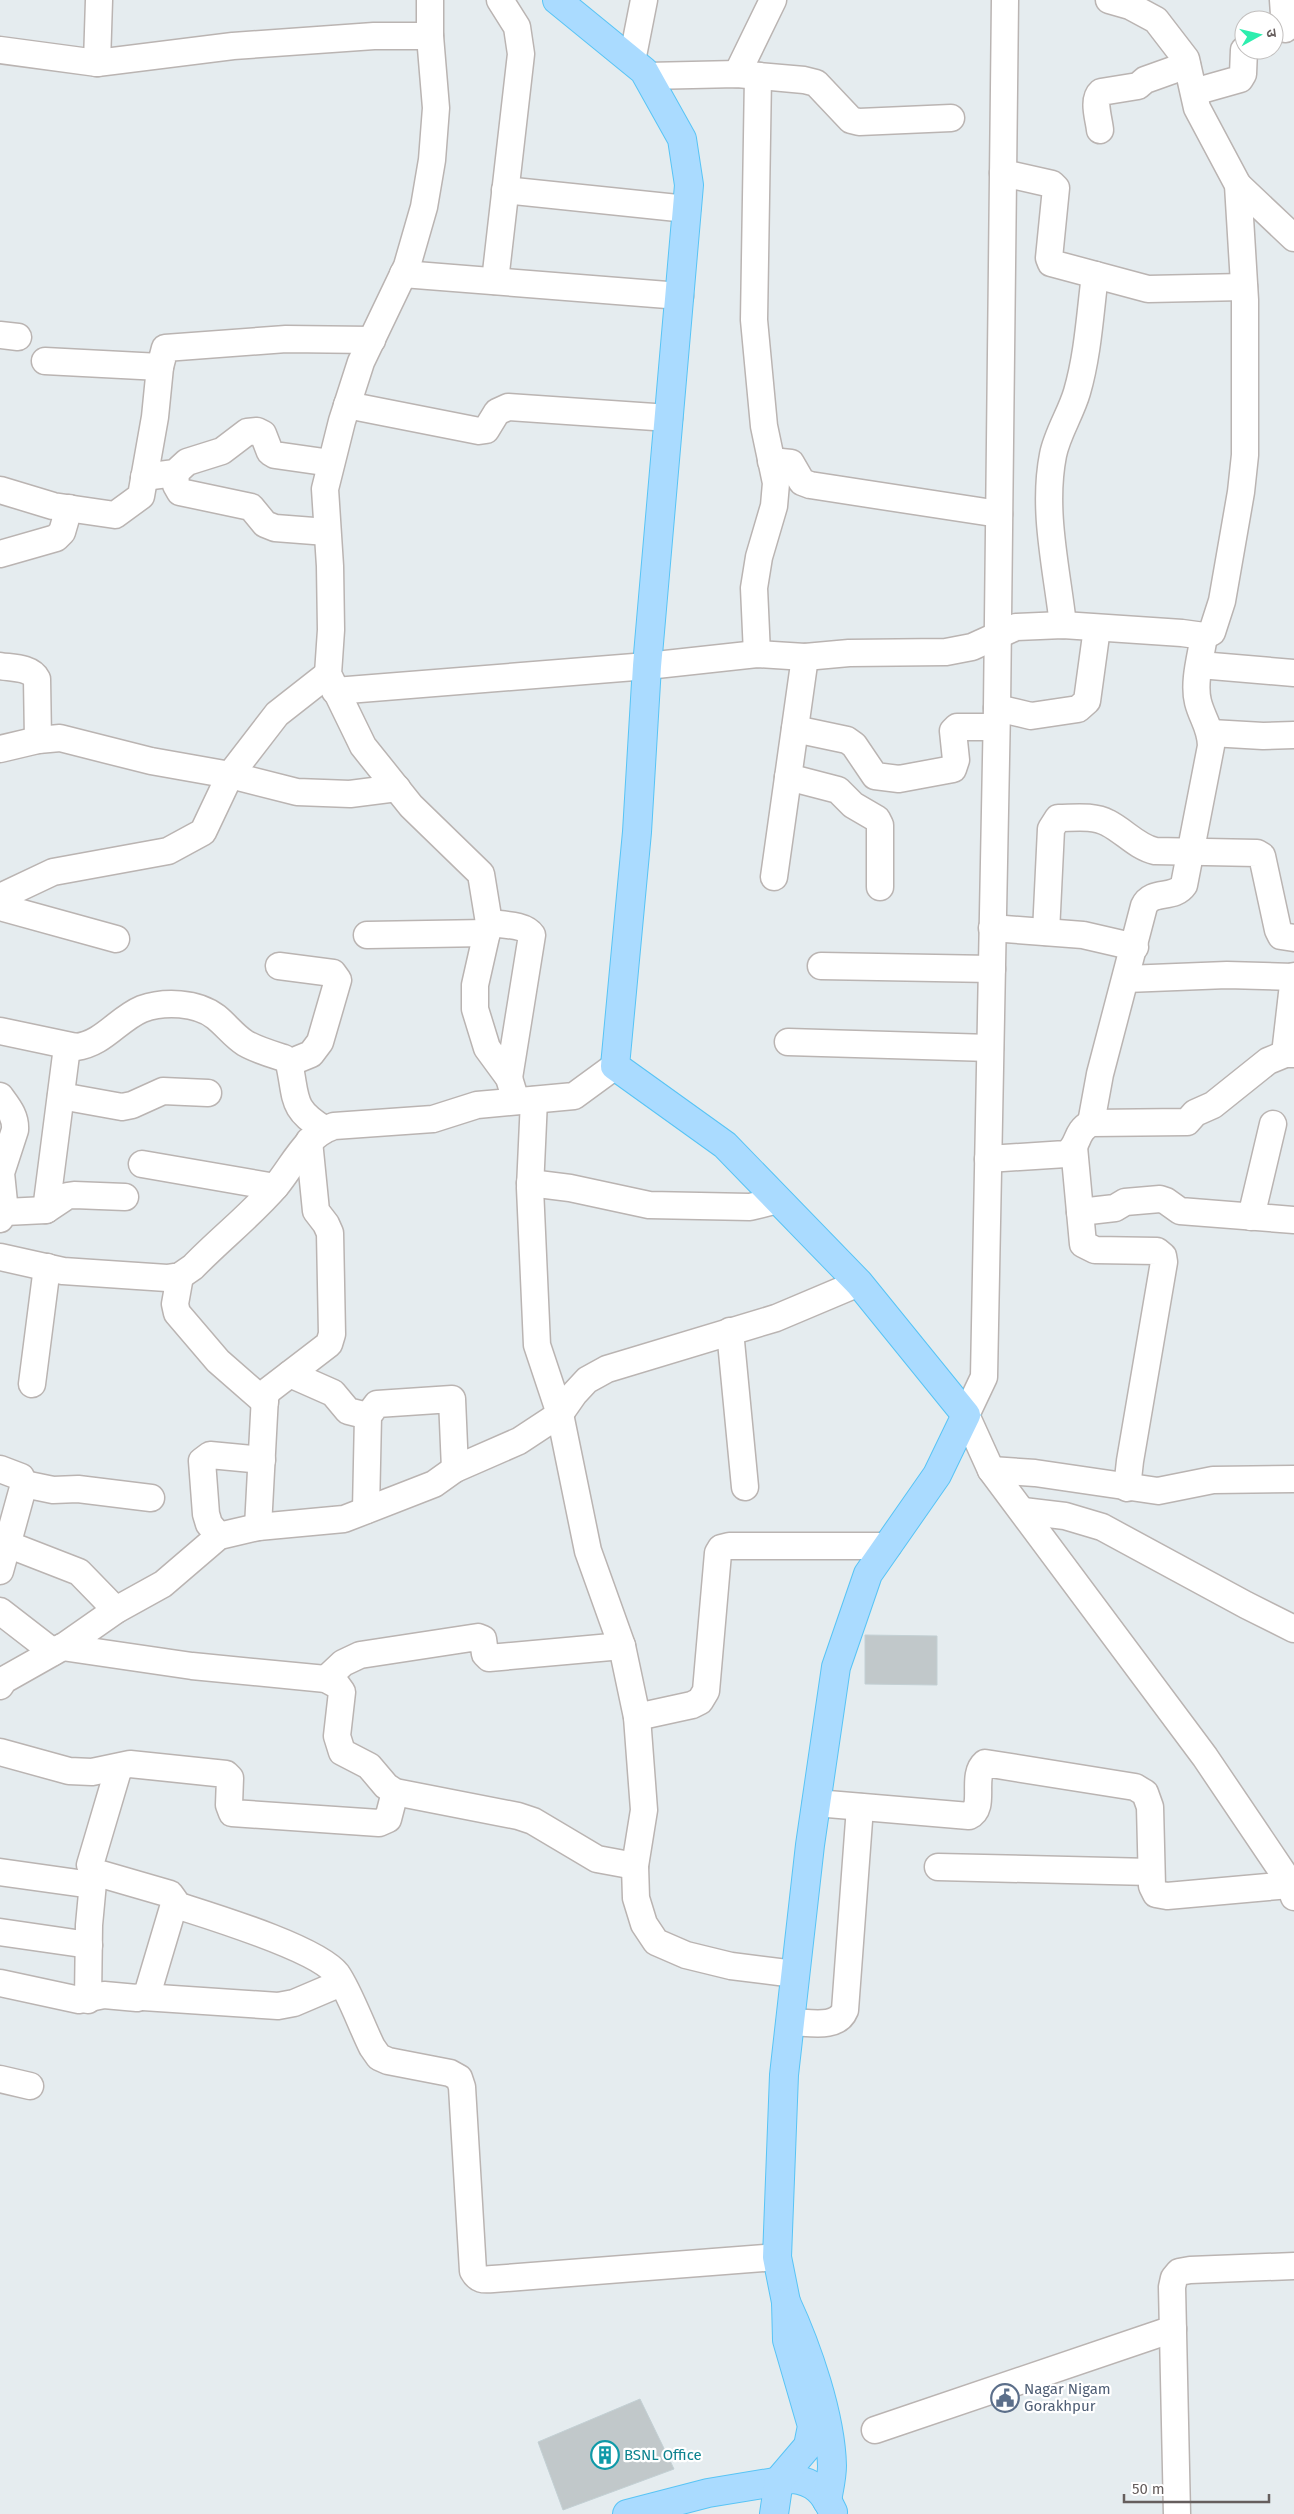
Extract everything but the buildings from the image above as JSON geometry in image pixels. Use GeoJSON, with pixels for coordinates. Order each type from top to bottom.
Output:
{"type":"FeatureCollection","features":[{"type":"Feature","properties":{"kind":"main road"},"geometry":{"type":"LineString","coordinates":[[557,0],[639,68],[682,138],[689,185],[647,666],[637,832],[615,1066],[725,1145],[859,1283],[966,1415],[936,1475],[868,1574],[836,1667],[816,1803],[784,2075],[777,2257],[786,2302],[787,2340],[812,2426],[808,2446],[779,2480],[774,2514]]}},
{"type":"Feature","properties":{"kind":"main road"},"geometry":{"type":"LineString","coordinates":[[786,2302],[801,2334],[826,2420],[832,2466],[830,2507]]}},
{"type":"Feature","properties":{"kind":"main road"},"geometry":{"type":"LineString","coordinates":[[627,2514],[708,2493],[779,2480],[806,2480],[818,2487],[830,2507]]}},
{"type":"Feature","properties":{"kind":"street"},"geometry":{"type":"LineString","coordinates":[[97,63],[99,0]]}},
{"type":"Feature","properties":{"kind":"street"},"geometry":{"type":"LineString","coordinates":[[430,0],[430,36],[436,108],[432,160],[424,207],[402,274],[361,362],[347,405],[325,489],[330,566],[332,682],[363,746],[411,806],[481,874],[488,928],[475,985],[475,1009],[487,1048],[520,1093]]}},
{"type":"Feature","properties":{"kind":"street"},"geometry":{"type":"LineString","coordinates":[[494,281],[522,54],[517,27],[500,0]]}},
{"type":"Feature","properties":{"kind":"street"},"geometry":{"type":"LineString","coordinates":[[644,0],[639,68],[804,80],[816,83],[844,114],[851,120],[859,122],[951,118]]}},
{"type":"Feature","properties":{"kind":"street"},"geometry":{"type":"LineString","coordinates":[[757,654],[754,588],[759,557],[774,506],[776,484],[764,426],[754,320],[748,75],[773,0]]}},
{"type":"Feature","properties":{"kind":"street"},"geometry":{"type":"LineString","coordinates":[[816,1803],[969,1816],[977,1808],[978,1774],[980,1768],[985,1763],[1135,1787],[1145,1794],[1150,1807],[1151,1872],[1152,1886],[1156,1894],[1167,1896],[1289,1877],[1205,1756],[1024,1511],[991,1470],[966,1415],[984,1377],[996,717],[1005,0]]}},
{"type":"Feature","properties":{"kind":"street"},"geometry":{"type":"LineString","coordinates":[[1109,0],[1130,6],[1156,20],[1186,59],[1197,108],[1238,185],[1294,238]]}},
{"type":"Feature","properties":{"kind":"street"},"geometry":{"type":"LineString","coordinates":[[0,50],[97,63],[234,46],[374,36],[430,36]]}},
{"type":"Feature","properties":{"kind":"street"},"geometry":{"type":"LineString","coordinates":[[1194,92],[1240,79],[1243,74],[1244,60]]}},
{"type":"Feature","properties":{"kind":"street"},"geometry":{"type":"LineString","coordinates":[[1100,130],[1096,101],[1097,95],[1101,92],[1138,86],[1145,80],[1187,65]]}},
{"type":"Feature","properties":{"kind":"street"},"geometry":{"type":"LineString","coordinates":[[1003,173],[1052,184],[1056,188],[1049,258],[1051,262],[1148,289],[1244,287]]}},
{"type":"Feature","properties":{"kind":"street"},"geometry":{"type":"LineString","coordinates":[[0,897],[53,872],[168,851],[202,832],[230,775],[277,714],[332,682],[647,666],[757,654],[805,657],[848,653],[946,652],[972,647],[1016,626],[1062,626],[1182,632],[1204,636],[1212,632],[1216,626],[1222,601],[1241,492],[1245,435],[1244,287],[1238,185]]}},
{"type":"Feature","properties":{"kind":"street"},"geometry":{"type":"LineString","coordinates":[[505,190],[687,209]]}},
{"type":"Feature","properties":{"kind":"street"},"geometry":{"type":"LineString","coordinates":[[402,274],[680,296]]}},
{"type":"Feature","properties":{"kind":"street"},"geometry":{"type":"LineString","coordinates":[[1062,626],[1050,519],[1049,486],[1053,454],[1078,389],[1095,275]]}},
{"type":"Feature","properties":{"kind":"street"},"geometry":{"type":"LineString","coordinates":[[0,490],[69,508],[115,515],[141,496],[155,417],[160,366],[165,348],[286,339],[372,340]]}},
{"type":"Feature","properties":{"kind":"street"},"geometry":{"type":"LineString","coordinates":[[45,362],[160,366]]}},
{"type":"Feature","properties":{"kind":"street"},"geometry":{"type":"LineString","coordinates":[[347,405],[479,431],[486,430],[497,412],[508,407],[670,418]]}},
{"type":"Feature","properties":{"kind":"street"},"geometry":{"type":"LineString","coordinates":[[144,477],[175,473],[187,462],[222,452],[247,432],[257,431],[263,434],[270,452],[275,455],[331,464]]}},
{"type":"Feature","properties":{"kind":"street"},"geometry":{"type":"LineString","coordinates":[[771,461],[791,463],[802,482],[810,485],[999,514]]}},
{"type":"Feature","properties":{"kind":"street"},"geometry":{"type":"LineString","coordinates":[[175,473],[176,485],[180,492],[251,507],[265,524],[275,528],[327,532]]}},
{"type":"Feature","properties":{"kind":"street"},"geometry":{"type":"LineString","coordinates":[[0,554],[56,538],[62,532],[69,508]]}},
{"type":"Feature","properties":{"kind":"street"},"geometry":{"type":"LineString","coordinates":[[795,729],[848,740],[854,745],[876,776],[899,779],[953,769],[956,760],[953,731],[957,727],[996,717],[1031,716],[1083,707],[1087,701],[1098,628]]}},
{"type":"Feature","properties":{"kind":"street"},"geometry":{"type":"LineString","coordinates":[[1091,1123],[1100,1074],[1147,899],[1180,891],[1184,885],[1211,746],[1211,733],[1197,700],[1204,636]]}},
{"type":"Feature","properties":{"kind":"street"},"geometry":{"type":"LineString","coordinates":[[774,877],[805,657]]}},
{"type":"Feature","properties":{"kind":"street"},"geometry":{"type":"LineString","coordinates":[[1200,665],[1294,672]]}},
{"type":"Feature","properties":{"kind":"street"},"geometry":{"type":"LineString","coordinates":[[0,666],[28,670],[37,679],[38,740]]}},
{"type":"Feature","properties":{"kind":"street"},"geometry":{"type":"LineString","coordinates":[[1211,733],[1263,736],[1294,735]]}},
{"type":"Feature","properties":{"kind":"street"},"geometry":{"type":"LineString","coordinates":[[0,749],[38,740],[60,738],[152,761],[230,775],[297,792],[350,794],[397,788]]}},
{"type":"Feature","properties":{"kind":"street"},"geometry":{"type":"LineString","coordinates":[[788,777],[838,790],[853,805],[877,819],[880,825],[880,887]]}},
{"type":"Feature","properties":{"kind":"street"},"geometry":{"type":"LineString","coordinates":[[1046,932],[1051,829],[1058,818],[1099,819],[1146,849],[1190,854],[1257,853],[1262,856],[1278,930],[1281,936],[1294,938]]}},
{"type":"Feature","properties":{"kind":"street"},"geometry":{"type":"LineString","coordinates":[[0,907],[116,939]]}},
{"type":"Feature","properties":{"kind":"street"},"geometry":{"type":"LineString","coordinates":[[367,935],[488,928],[522,928],[529,930],[532,935],[520,1093],[530,1183],[536,1345],[560,1414],[588,1551],[622,1646],[637,1718],[644,1810],[635,1866],[636,1898],[644,1924],[656,1942],[686,1955],[731,1966],[795,1974]]}},
{"type":"Feature","properties":{"kind":"street"},"geometry":{"type":"LineString","coordinates":[[992,928],[1083,935],[1135,947]]}},
{"type":"Feature","properties":{"kind":"street"},"geometry":{"type":"LineString","coordinates":[[279,966],[333,973],[338,980],[320,1042],[311,1054],[289,1063]]}},
{"type":"Feature","properties":{"kind":"street"},"geometry":{"type":"LineString","coordinates":[[821,966],[992,968]]}},
{"type":"Feature","properties":{"kind":"street"},"geometry":{"type":"LineString","coordinates":[[1126,979],[1227,975],[1294,976],[1290,1054],[1268,1061],[1213,1106],[1195,1114],[1187,1122],[1091,1123],[1078,1132],[1074,1147],[1083,1244],[1095,1250],[1157,1251],[1163,1256],[1164,1262],[1130,1461],[1128,1488]]}},
{"type":"Feature","properties":{"kind":"street"},"geometry":{"type":"LineString","coordinates":[[0,1031],[67,1047],[87,1046],[126,1018],[145,1008],[153,1005],[177,1004],[203,1010],[216,1017],[244,1042],[284,1058],[289,1063],[300,1110],[316,1135],[316,1211],[330,1233],[332,1334],[329,1344],[269,1390],[264,1402],[258,1527]]}},
{"type":"Feature","properties":{"kind":"street"},"geometry":{"type":"LineString","coordinates":[[788,1042],[990,1048]]}},
{"type":"Feature","properties":{"kind":"street"},"geometry":{"type":"LineString","coordinates":[[46,1210],[67,1047]]}},
{"type":"Feature","properties":{"kind":"street"},"geometry":{"type":"LineString","coordinates":[[0,1096],[12,1112],[16,1123],[0,1173],[2,1218],[0,1257],[47,1267],[104,1275],[168,1278],[180,1276],[193,1268],[275,1187],[316,1135],[334,1126],[433,1119],[520,1093],[574,1096],[615,1066]]}},
{"type":"Feature","properties":{"kind":"street"},"geometry":{"type":"LineString","coordinates":[[61,1096],[122,1107],[132,1105],[163,1090],[208,1093]]}},
{"type":"Feature","properties":{"kind":"street"},"geometry":{"type":"LineString","coordinates":[[1251,1217],[1273,1124]]}},
{"type":"Feature","properties":{"kind":"street"},"geometry":{"type":"LineString","coordinates":[[988,1159],[1066,1154],[1074,1147]]}},
{"type":"Feature","properties":{"kind":"street"},"geometry":{"type":"LineString","coordinates":[[142,1164],[275,1187]]}},
{"type":"Feature","properties":{"kind":"street"},"geometry":{"type":"LineString","coordinates":[[530,1183],[570,1188],[649,1205],[750,1207],[778,1200]]}},
{"type":"Feature","properties":{"kind":"street"},"geometry":{"type":"LineString","coordinates":[[2,1218],[46,1210],[68,1196],[125,1197]]}},
{"type":"Feature","properties":{"kind":"street"},"geometry":{"type":"LineString","coordinates":[[1080,1212],[1115,1208],[1125,1202],[1160,1199],[1180,1211],[1294,1220]]}},
{"type":"Feature","properties":{"kind":"street"},"geometry":{"type":"LineString","coordinates":[[32,1384],[47,1267]]}},
{"type":"Feature","properties":{"kind":"street"},"geometry":{"type":"LineString","coordinates":[[180,1276],[175,1304],[177,1313],[218,1361],[264,1402]]}},
{"type":"Feature","properties":{"kind":"street"},"geometry":{"type":"LineString","coordinates":[[0,1686],[4,1680],[57,1650],[116,1610],[163,1584],[219,1536],[258,1527],[344,1519],[434,1484],[455,1469],[519,1441],[560,1414],[574,1394],[588,1380],[607,1369],[776,1318],[859,1283]]}},
{"type":"Feature","properties":{"kind":"street"},"geometry":{"type":"LineString","coordinates":[[730,1332],[744,1487]]}},
{"type":"Feature","properties":{"kind":"street"},"geometry":{"type":"LineString","coordinates":[[290,1374],[333,1393],[348,1411],[368,1416]]}},
{"type":"Feature","properties":{"kind":"street"},"geometry":{"type":"LineString","coordinates":[[366,1510],[368,1416],[377,1404],[452,1399],[455,1469]]}},
{"type":"Feature","properties":{"kind":"street"},"geometry":{"type":"LineString","coordinates":[[219,1536],[209,1524],[206,1514],[202,1461],[210,1455],[262,1460]]}},
{"type":"Feature","properties":{"kind":"street"},"geometry":{"type":"LineString","coordinates":[[0,1469],[22,1477],[24,1484],[0,1571]]}},
{"type":"Feature","properties":{"kind":"street"},"geometry":{"type":"LineString","coordinates":[[991,1470],[1035,1473],[1158,1491],[1214,1480],[1294,1479]]}},
{"type":"Feature","properties":{"kind":"street"},"geometry":{"type":"LineString","coordinates":[[24,1484],[53,1490],[78,1489],[151,1498]]}},
{"type":"Feature","properties":{"kind":"street"},"geometry":{"type":"LineString","coordinates":[[1024,1511],[1065,1516],[1102,1527],[1294,1629]]}},
{"type":"Feature","properties":{"kind":"street"},"geometry":{"type":"LineString","coordinates":[[7,1544],[79,1572],[116,1610]]}},
{"type":"Feature","properties":{"kind":"street"},"geometry":{"type":"LineString","coordinates":[[637,1718],[700,1701],[706,1691],[718,1553],[720,1548],[729,1546],[888,1546]]}},
{"type":"Feature","properties":{"kind":"street"},"geometry":{"type":"LineString","coordinates":[[0,1611],[57,1650],[192,1666],[315,1676],[326,1679],[337,1685],[342,1692],[337,1736],[342,1752],[369,1766],[386,1786],[395,1792],[518,1816],[532,1821],[597,1859],[635,1866]]}},
{"type":"Feature","properties":{"kind":"street"},"geometry":{"type":"LineString","coordinates":[[326,1679],[343,1663],[360,1655],[478,1637],[483,1639],[486,1654],[489,1658],[622,1646]]}},
{"type":"Feature","properties":{"kind":"street"},"geometry":{"type":"LineString","coordinates":[[0,1752],[69,1772],[92,1772],[130,1764],[226,1774],[230,1778],[228,1805],[232,1813],[379,1823],[388,1819],[395,1792]]}},
{"type":"Feature","properties":{"kind":"street"},"geometry":{"type":"LineString","coordinates":[[88,2000],[93,1879],[90,1865],[119,1767]]}},
{"type":"Feature","properties":{"kind":"street"},"geometry":{"type":"LineString","coordinates":[[790,2022],[834,2023],[842,2018],[845,2010],[860,1807]]}},
{"type":"Feature","properties":{"kind":"street"},"geometry":{"type":"LineString","coordinates":[[938,1867],[1151,1872]]}},
{"type":"Feature","properties":{"kind":"street"},"geometry":{"type":"LineString","coordinates":[[0,1872],[93,1879],[170,1894],[176,1905],[265,1935],[326,1964],[337,1975],[378,2057],[388,2061],[450,2073],[459,2078],[462,2086],[473,2271],[476,2277],[493,2279],[777,2257]]}},
{"type":"Feature","properties":{"kind":"street"},"geometry":{"type":"LineString","coordinates":[[143,1997],[147,1995],[151,1987],[176,1905]]}},
{"type":"Feature","properties":{"kind":"street"},"geometry":{"type":"LineString","coordinates":[[0,1932],[89,1945]]}},
{"type":"Feature","properties":{"kind":"street"},"geometry":{"type":"LineString","coordinates":[[0,1983],[80,2000],[88,2000],[104,1995],[278,2006],[294,2004],[341,1984]]}},
{"type":"Feature","properties":{"kind":"street"},"geometry":{"type":"LineString","coordinates":[[0,2079],[30,2086]]}},
{"type":"Feature","properties":{"kind":"street"},"geometry":{"type":"LineString","coordinates":[[1177,2514],[1172,2287],[1179,2272],[1294,2266]]}},
{"type":"Feature","properties":{"kind":"street"},"geometry":{"type":"LineString","coordinates":[[875,2430],[1173,2329]]}},
{"type":"Feature","properties":{"kind":"place","name":"Nagar Nigam Gorakhpur"},"geometry":{"type":"Point","coordinates":[1005,2398]}},
{"type":"Feature","properties":{"kind":"place","name":"BSNL Office"},"geometry":{"type":"Point","coordinates":[605,2455]}}]}
